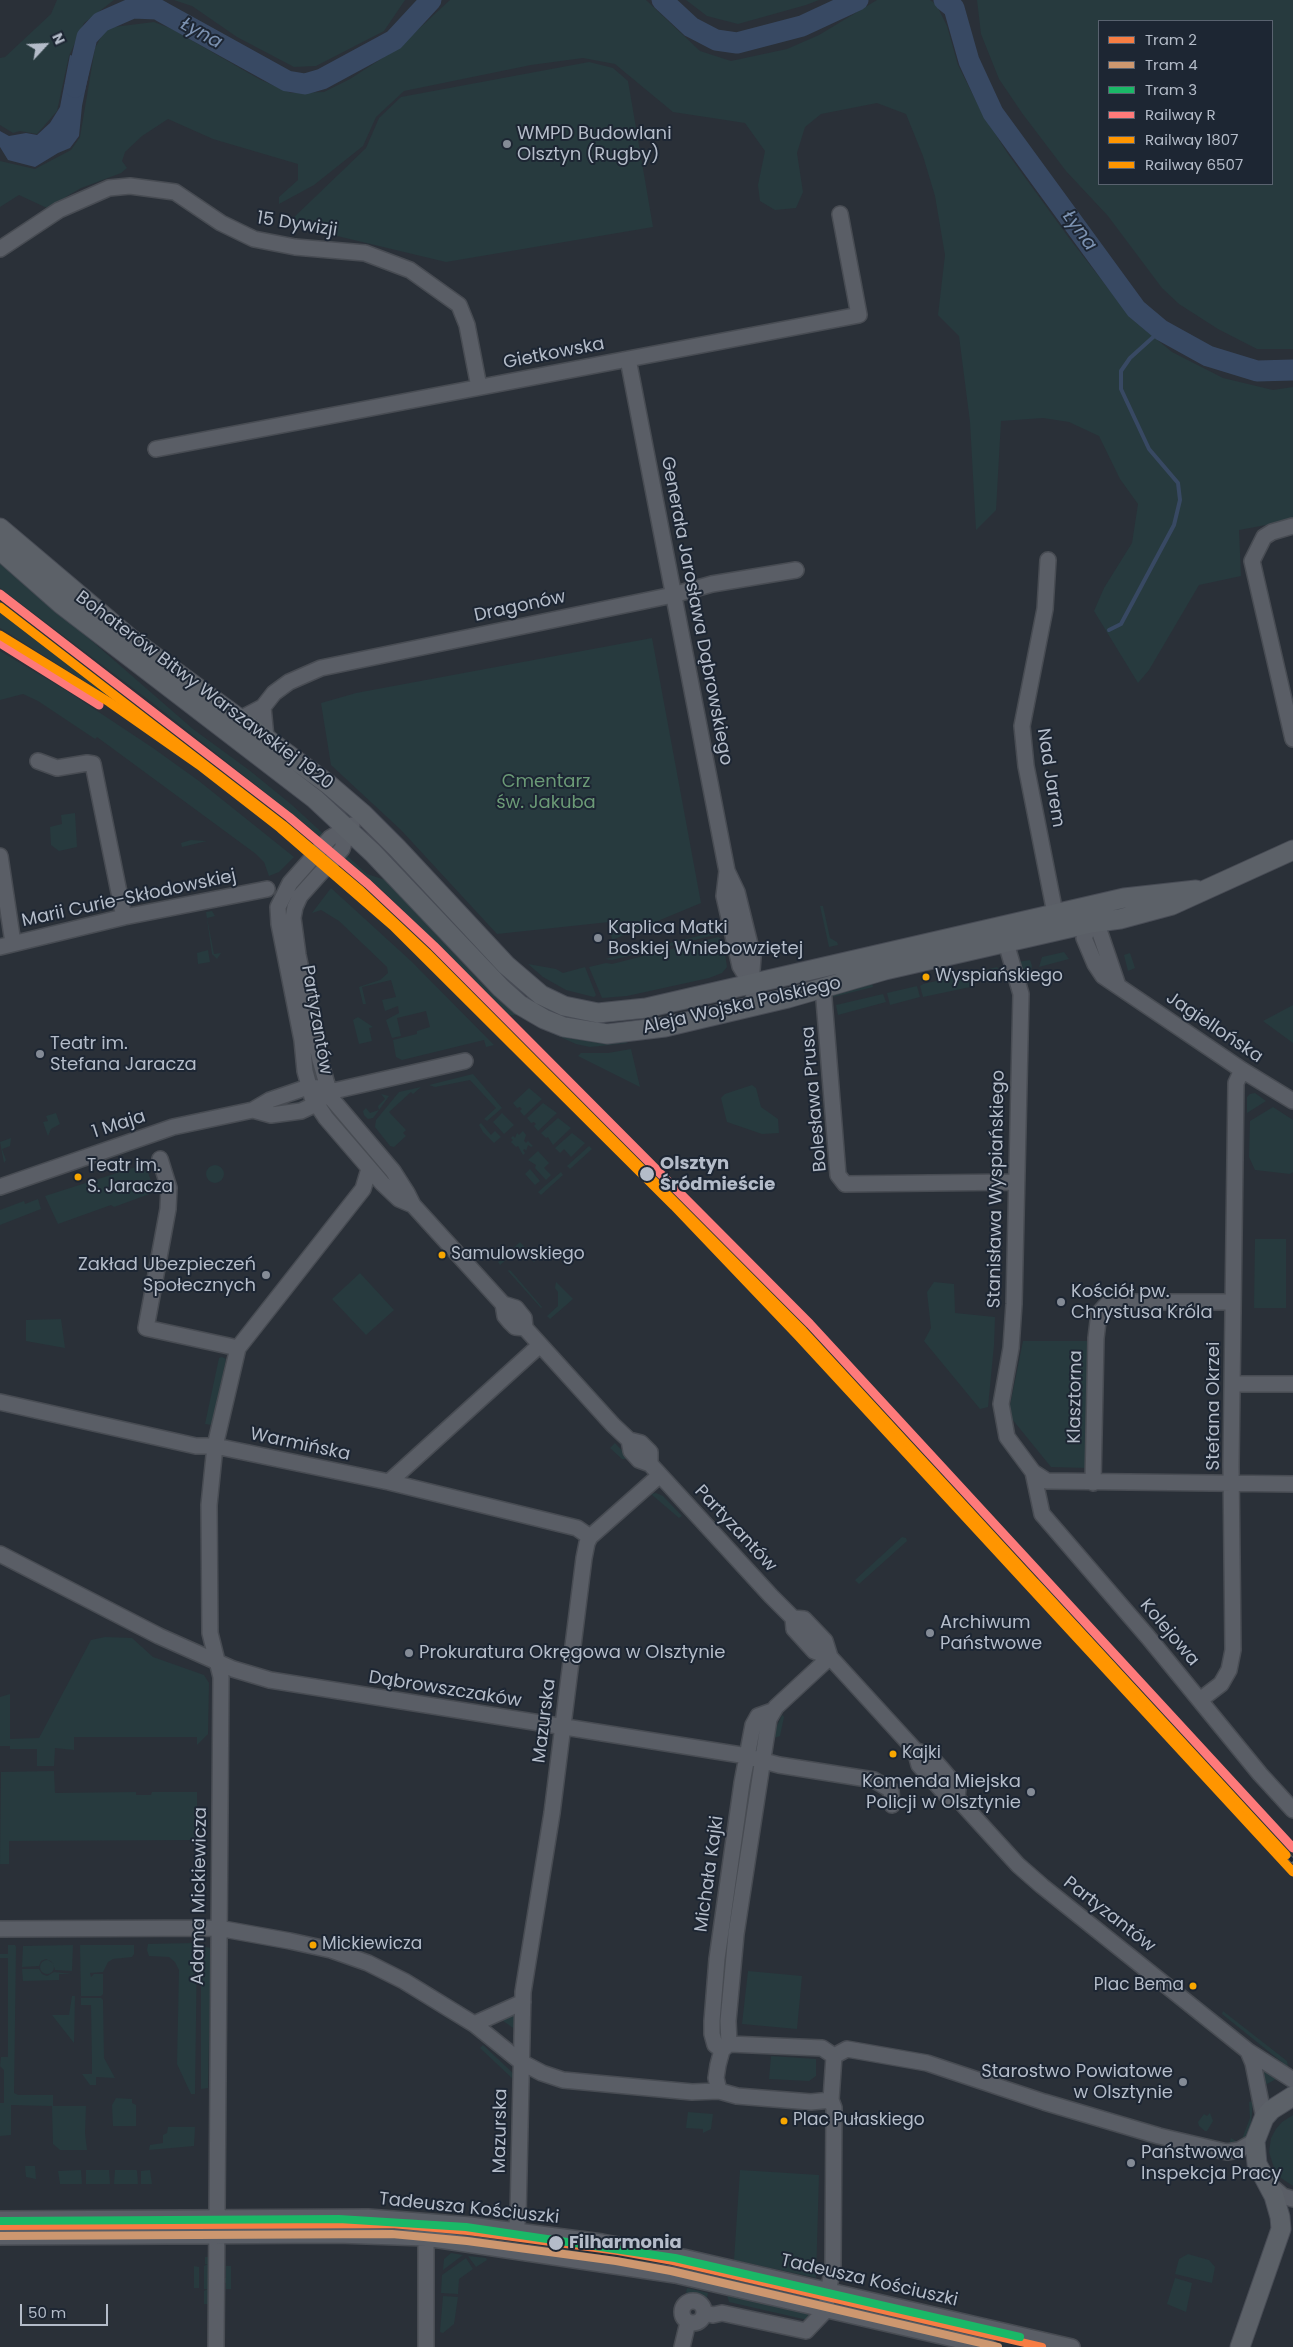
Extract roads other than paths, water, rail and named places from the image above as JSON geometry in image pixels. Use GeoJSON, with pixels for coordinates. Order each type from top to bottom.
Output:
{"type":"FeatureCollection","features":[{"type":"Feature","properties":{"kind":"main road","name":"Bohaterów Bitwy Warszawskiej 1920"},"geometry":{"type":"LineString","coordinates":[[0,528],[131,639],[328,784],[363,814]]}},
{"type":"Feature","properties":{"kind":"main road","name":"Bohaterów Bitwy Warszawskiej 1920"},"geometry":{"type":"LineString","coordinates":[[0,550],[61,604],[308,793],[348,829]]}},
{"type":"Feature","properties":{"kind":"main road","name":"Aleja Wojska Polskiego"},"geometry":{"type":"LineString","coordinates":[[363,814],[506,965],[541,995],[564,1006],[598,1014],[622,1012],[751,984],[1055,913],[1089,915]]}},
{"type":"Feature","properties":{"kind":"main road","name":"Aleja Wojska Polskiego"},"geometry":{"type":"LineString","coordinates":[[348,829],[501,988],[520,1005],[544,1019],[564,1027],[607,1034],[665,1027],[886,970],[1006,943],[1089,915],[1124,898],[1184,890],[1204,890],[1293,850]]}},
{"type":"Feature","properties":{"kind":"main road"},"geometry":{"type":"LineString","coordinates":[[1240,2347],[1279,2240],[1281,2229],[1279,2212],[1270,2185],[1257,2164],[1255,2141],[1264,2118],[1271,2110],[1293,2096]]}},
{"type":"Feature","properties":{"kind":"main road"},"geometry":{"type":"LineString","coordinates":[[1254,2347],[1293,2235]]}},
{"type":"Feature","properties":{"kind":"street","name":"15 Dywizji"},"geometry":{"type":"LineString","coordinates":[[0,249],[59,210],[109,188],[130,186],[176,192],[221,223],[254,239],[295,247],[365,253],[410,270],[459,305],[467,325],[479,387]]}},
{"type":"Feature","properties":{"kind":"street","name":"Gietkowska"},"geometry":{"type":"LineString","coordinates":[[156,449],[859,315],[840,214]]}},
{"type":"Feature","properties":{"kind":"street","name":"Generała Jarosława Dąbrowskiego"},"geometry":{"type":"LineString","coordinates":[[628,359],[727,871],[737,892],[752,956],[751,984],[756,1005]]}},
{"type":"Feature","properties":{"kind":"street"},"geometry":{"type":"LineString","coordinates":[[1293,526],[1272,532],[1264,537],[1252,561],[1287,682],[1293,739]]}},
{"type":"Feature","properties":{"kind":"street","name":"Nad Jarem"},"geometry":{"type":"LineString","coordinates":[[1048,560],[1045,609],[1022,726],[1026,766],[1055,913]]}},
{"type":"Feature","properties":{"kind":"street","name":"Dragonów"},"geometry":{"type":"LineString","coordinates":[[240,719],[264,707],[274,693],[289,682],[321,668],[673,594],[712,584],[796,570]]}},
{"type":"Feature","properties":{"kind":"street"},"geometry":{"type":"LineString","coordinates":[[264,707],[266,738]]}},
{"type":"Feature","properties":{"kind":"street"},"geometry":{"type":"LineString","coordinates":[[38,762],[56,768],[87,762],[92,764],[124,917]]}},
{"type":"Feature","properties":{"kind":"street","name":"Partyzantów"},"geometry":{"type":"LineString","coordinates":[[363,814],[348,829],[330,838],[290,883],[282,895],[278,907],[279,924],[308,1087],[316,1104],[329,1123],[382,1183],[400,1198],[413,1205]]}},
{"type":"Feature","properties":{"kind":"street","name":"Partyzantów"},"geometry":{"type":"LineString","coordinates":[[348,829],[342,849],[300,896],[293,918],[298,955],[320,1060],[329,1092],[336,1106],[393,1172],[407,1192],[413,1205],[503,1304],[516,1308],[520,1312],[524,1318],[525,1328],[629,1440],[631,1451],[639,1460],[655,1469],[793,1618],[794,1629],[814,1651],[830,1657],[915,1750],[930,1756],[946,1773],[958,1788],[957,1798],[1018,1864],[1042,1886],[1248,2051],[1293,2080]]}},
{"type":"Feature","properties":{"kind":"street"},"geometry":{"type":"LineString","coordinates":[[0,856],[7,945]]}},
{"type":"Feature","properties":{"kind":"street","name":"Marii Curie-Skłodowskiej"},"geometry":{"type":"LineString","coordinates":[[7,945],[124,917],[290,883]]}},
{"type":"Feature","properties":{"kind":"street"},"geometry":{"type":"LineString","coordinates":[[267,889],[278,907]]}},
{"type":"Feature","properties":{"kind":"street","name":"Jagiellońska"},"geometry":{"type":"LineString","coordinates":[[1089,915],[1100,933],[1117,983],[1242,1070],[1293,1101]]}},
{"type":"Feature","properties":{"kind":"street","name":"Stanisława Wyspiańskiego"},"geometry":{"type":"LineString","coordinates":[[1006,943],[1021,994],[1011,1348],[1001,1404],[1007,1437],[1033,1472]]}},
{"type":"Feature","properties":{"kind":"street","name":"Bolesława Prusa"},"geometry":{"type":"LineString","coordinates":[[823,987],[838,1175],[844,1184],[1016,1182]]}},
{"type":"Feature","properties":{"kind":"street","name":"1 Maja"},"geometry":{"type":"LineString","coordinates":[[0,1187],[173,1127],[253,1110],[270,1100],[308,1087],[329,1092],[465,1061]]}},
{"type":"Feature","properties":{"kind":"street","name":"Stefana Okrzei"},"geometry":{"type":"LineString","coordinates":[[1200,1700],[1221,1684],[1229,1670],[1234,1650],[1232,1483],[1234,1384],[1232,1302],[1236,1083],[1242,1070]]}},
{"type":"Feature","properties":{"kind":"street","name":"1 Maja"},"geometry":{"type":"LineString","coordinates":[[253,1110],[270,1115],[301,1111],[316,1104],[329,1092]]}},
{"type":"Feature","properties":{"kind":"street"},"geometry":{"type":"LineString","coordinates":[[160,1159],[169,1188],[168,1209],[146,1328],[238,1348],[363,1189],[369,1168]]}},
{"type":"Feature","properties":{"kind":"street"},"geometry":{"type":"LineString","coordinates":[[363,1189],[382,1183]]}},
{"type":"Feature","properties":{"kind":"street","name":"Klasztorna"},"geometry":{"type":"LineString","coordinates":[[1093,1483],[1096,1338],[1099,1313],[1109,1302],[1232,1302]]}},
{"type":"Feature","properties":{"kind":"street"},"geometry":{"type":"LineString","coordinates":[[389,1482],[540,1345]]}},
{"type":"Feature","properties":{"kind":"street","name":"Adama Mickiewicza"},"geometry":{"type":"LineString","coordinates":[[216,2347],[221,1677],[210,1633],[209,1506],[215,1446],[238,1348]]}},
{"type":"Feature","properties":{"kind":"street"},"geometry":{"type":"LineString","coordinates":[[1234,1384],[1293,1384]]}},
{"type":"Feature","properties":{"kind":"street","name":"Warmińska"},"geometry":{"type":"LineString","coordinates":[[0,1402],[181,1443],[201,1447],[215,1446],[389,1482],[577,1528],[590,1537]]}},
{"type":"Feature","properties":{"kind":"street"},"geometry":{"type":"LineString","coordinates":[[590,1537],[655,1469]]}},
{"type":"Feature","properties":{"kind":"street"},"geometry":{"type":"LineString","coordinates":[[1033,1472],[1047,1481],[1293,1484]]}},
{"type":"Feature","properties":{"kind":"street","name":"Kolejowa"},"geometry":{"type":"LineString","coordinates":[[1033,1472],[1042,1514],[1200,1700],[1260,1774],[1293,1810]]}},
{"type":"Feature","properties":{"kind":"street","name":"Mazurska"},"geometry":{"type":"LineString","coordinates":[[516,2231],[518,2216],[523,2002],[551,1822],[584,1558],[590,1537]]}},
{"type":"Feature","properties":{"kind":"street","name":"Dąbrowszczaków"},"geometry":{"type":"LineString","coordinates":[[0,1554],[159,1636],[233,1669],[270,1680],[747,1757],[876,1781],[891,1790],[892,1805]]}},
{"type":"Feature","properties":{"kind":"street","name":"Michała Kajki"},"geometry":{"type":"LineString","coordinates":[[772,1711],[762,1761],[736,1934],[725,2047],[715,2045],[712,2034],[716,1968],[747,1757],[755,1720],[758,1716],[772,1711],[830,1657]]}},
{"type":"Feature","properties":{"kind":"street"},"geometry":{"type":"LineString","coordinates":[[0,1929],[218,1928],[331,1950],[368,1963],[434,1998],[474,2024],[521,2062],[542,2074],[563,2080],[692,2092],[719,2091],[746,2097],[821,2102],[831,2100]]}},
{"type":"Feature","properties":{"kind":"street"},"geometry":{"type":"LineString","coordinates":[[474,2024],[523,2002]]}},
{"type":"Feature","properties":{"kind":"street"},"geometry":{"type":"LineString","coordinates":[[719,2091],[716,2078],[725,2047],[822,2048],[834,2056]]}},
{"type":"Feature","properties":{"kind":"street"},"geometry":{"type":"LineString","coordinates":[[834,2056],[847,2049],[927,2063],[1069,2110],[1159,2136],[1218,2150],[1233,2152],[1255,2141]]}},
{"type":"Feature","properties":{"kind":"street"},"geometry":{"type":"LineString","coordinates":[[1248,2051],[1253,2062],[1264,2118]]}},
{"type":"Feature","properties":{"kind":"street"},"geometry":{"type":"LineString","coordinates":[[682,2347],[688,2322],[682,2313],[684,2306],[690,2302],[700,2304],[705,2313],[713,2315],[722,2313],[806,2331],[826,2308],[833,2265],[834,2108],[831,2100],[834,2056]]}},
{"type":"Feature","properties":{"kind":"street"},"geometry":{"type":"LineString","coordinates":[[1270,2185],[1283,2196],[1293,2199]]}},
{"type":"Feature","properties":{"kind":"street","name":"Tadeusza Kościuszki"},"geometry":{"type":"LineString","coordinates":[[0,2219],[368,2218],[426,2221],[516,2231],[602,2242],[659,2252],[1072,2347]]}},
{"type":"Feature","properties":{"kind":"street"},"geometry":{"type":"LineString","coordinates":[[426,2221],[426,2347]]}},
{"type":"Feature","properties":{"kind":"street","name":"Tadeusza Kościuszki"},"geometry":{"type":"LineString","coordinates":[[0,2237],[338,2235],[426,2238],[675,2274],[989,2347]]}},
{"type":"Feature","properties":{"kind":"water"},"geometry":{"type":"Polygon","coordinates":[[[70,55],[91,62],[82,106],[79,136],[70,148],[35,167],[8,160],[0,147],[0,131],[9,136],[26,133],[37,135],[50,123],[60,107],[70,55]]]}},
{"type":"Feature","properties":{"kind":"waterway","name":"Łyna"},"geometry":{"type":"LineString","coordinates":[[75,87],[87,37],[101,22],[133,8],[157,9],[287,81],[305,84],[322,79],[394,40],[431,0]]}},
{"type":"Feature","properties":{"kind":"waterway","name":"Łyna"},"geometry":{"type":"LineString","coordinates":[[662,0],[691,27],[716,40],[737,43],[802,26],[858,0]]}},
{"type":"Feature","properties":{"kind":"waterway","name":"Łyna"},"geometry":{"type":"LineString","coordinates":[[944,0],[954,8],[969,61],[993,113],[1136,309],[1161,330],[1208,356],[1257,371],[1293,370]]}},
{"type":"Feature","properties":{"kind":"waterway"},"geometry":{"type":"LineString","coordinates":[[1109,630],[1121,624],[1174,525],[1180,500],[1178,483],[1149,449],[1121,389],[1121,371],[1130,358],[1161,330]]}},
{"type":"Feature","properties":{"kind":"railway"},"geometry":{"type":"LineString","coordinates":[[1037,1582],[1293,1861]]}},
{"type":"Feature","properties":{"kind":"tram line","name":"3"},"geometry":{"type":"LineString","coordinates":[[0,2221],[339,2219],[466,2227],[675,2258],[1020,2337]]}},
{"type":"Feature","properties":{"kind":"tram line","name":"2"},"geometry":{"type":"LineString","coordinates":[[0,2226],[392,2224],[468,2231],[618,2251],[673,2261],[1042,2347]]}},
{"type":"Feature","properties":{"kind":"tram line","name":"4"},"geometry":{"type":"LineString","coordinates":[[0,2236],[392,2234],[467,2241],[616,2261],[671,2271],[998,2347]]}},
{"type":"Feature","properties":{"kind":"rail line","name":"R"},"geometry":{"type":"LineString","coordinates":[[0,594],[289,817],[368,884],[434,946],[810,1324],[1293,1848]]}},
{"type":"Feature","properties":{"kind":"rail line","name":"1807"},"geometry":{"type":"LineString","coordinates":[[0,607],[283,825],[361,891],[427,953],[803,1331],[1286,1855]]}},
{"type":"Feature","properties":{"kind":"rail line","name":"6507"},"geometry":{"type":"LineString","coordinates":[[0,635],[109,702],[199,765],[280,828],[393,926],[674,1206],[798,1336],[1293,1872]]}},
{"type":"Feature","properties":{"kind":"rail line","name":"R"},"geometry":{"type":"LineString","coordinates":[[0,643],[99,705]]}},
{"type":"Feature","properties":{"kind":"place","name":"WMPD Budowlani Olsztyn (Rugby)"},"geometry":{"type":"Point","coordinates":[507,144]}},
{"type":"Feature","properties":{"kind":"place","name":"Kaplica Matki Boskiej Wniebowziętej"},"geometry":{"type":"Point","coordinates":[598,938]}},
{"type":"Feature","properties":{"kind":"place","name":"Wyspiańskiego"},"geometry":{"type":"Point","coordinates":[926,977]}},
{"type":"Feature","properties":{"kind":"place","name":"Teatr im. Stefana Jaracza"},"geometry":{"type":"Point","coordinates":[40,1054]}},
{"type":"Feature","properties":{"kind":"place","name":"Olsztyn Śródmieście"},"geometry":{"type":"Point","coordinates":[647,1174]}},
{"type":"Feature","properties":{"kind":"place","name":"Teatr im. S. Jaracza"},"geometry":{"type":"Point","coordinates":[78,1177]}},
{"type":"Feature","properties":{"kind":"place","name":"Samulowskiego"},"geometry":{"type":"Point","coordinates":[442,1255]}},
{"type":"Feature","properties":{"kind":"place","name":"Zakład Ubezpieczeń Społecznych"},"geometry":{"type":"Point","coordinates":[266,1275]}},
{"type":"Feature","properties":{"kind":"place","name":"Kościół pw. Chrystusa Króla"},"geometry":{"type":"Point","coordinates":[1061,1302]}},
{"type":"Feature","properties":{"kind":"place","name":"Archiwum Państwowe"},"geometry":{"type":"Point","coordinates":[930,1633]}},
{"type":"Feature","properties":{"kind":"place","name":"Prokuratura Okręgowa w Olsztynie"},"geometry":{"type":"Point","coordinates":[409,1653]}},
{"type":"Feature","properties":{"kind":"place","name":"Kajki"},"geometry":{"type":"Point","coordinates":[893,1754]}},
{"type":"Feature","properties":{"kind":"place","name":"Komenda Miejska Policji w Olsztynie"},"geometry":{"type":"Point","coordinates":[1031,1792]}},
{"type":"Feature","properties":{"kind":"place","name":"Mickiewicza"},"geometry":{"type":"Point","coordinates":[313,1945]}},
{"type":"Feature","properties":{"kind":"place","name":"Plac Bema"},"geometry":{"type":"Point","coordinates":[1193,1986]}},
{"type":"Feature","properties":{"kind":"place","name":"Starostwo Powiatowe w Olsztynie"},"geometry":{"type":"Point","coordinates":[1183,2082]}},
{"type":"Feature","properties":{"kind":"place","name":"Plac Pułaskiego"},"geometry":{"type":"Point","coordinates":[784,2121]}},
{"type":"Feature","properties":{"kind":"place","name":"Państwowa Inspekcja Pracy"},"geometry":{"type":"Point","coordinates":[1131,2163]}},
{"type":"Feature","properties":{"kind":"place","name":"Filharmonia"},"geometry":{"type":"Point","coordinates":[556,2243]}},
{"type":"Feature","properties":{"kind":"park label","name":"Cmentarz św. Jakuba"},"geometry":{"type":"Point","coordinates":[546,792]}}]}
